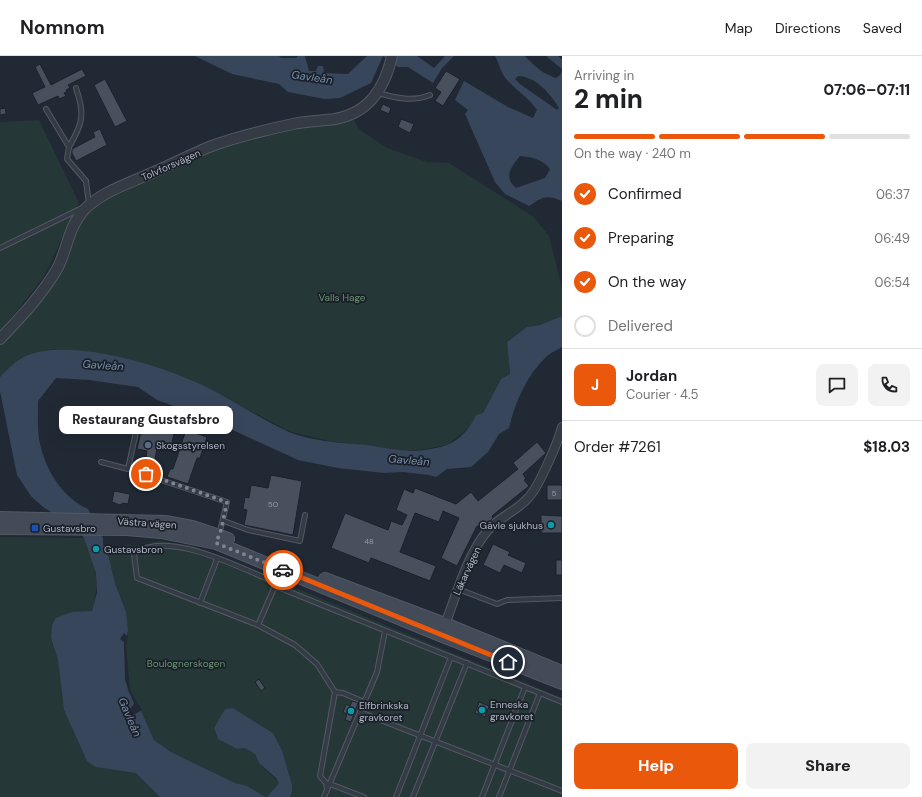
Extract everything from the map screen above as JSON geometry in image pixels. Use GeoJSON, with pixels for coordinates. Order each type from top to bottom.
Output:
{"type":"FeatureCollection","features":[{"type":"Feature","properties":{"kind":"main road","name":"Västra vägen"},"geometry":{"type":"LineString","coordinates":[[0,518],[50,523],[127,525],[162,532],[217,539],[445,624],[562,672]]}},
{"type":"Feature","properties":{"kind":"main road","name":"Västra vägen"},"geometry":{"type":"LineString","coordinates":[[0,528],[50,523]]}},
{"type":"Feature","properties":{"kind":"main road","name":"Västra vägen"},"geometry":{"type":"LineString","coordinates":[[217,539],[440,635],[562,683]]}},
{"type":"Feature","properties":{"kind":"street","name":"Tolvforsvägen"},"geometry":{"type":"LineString","coordinates":[[0,339],[40,294],[58,268],[82,212],[89,205],[111,191],[209,147],[257,132],[295,124],[337,119],[357,111],[378,93],[385,81],[391,60]]}},
{"type":"Feature","properties":{"kind":"street","name":"Läkarvägen"},"geometry":{"type":"LineString","coordinates":[[445,624],[472,556],[488,530],[528,498],[536,488],[558,441],[562,427]]}},
{"type":"Feature","properties":{"kind":"street"},"geometry":{"type":"LineString","coordinates":[[440,635],[445,624]]}},
{"type":"Feature","properties":{"kind":"lane"},"geometry":{"type":"LineString","coordinates":[[0,248],[66,214],[89,205],[86,181],[67,159],[69,147],[81,124],[83,107],[76,88]]}},
{"type":"Feature","properties":{"kind":"lane"},"geometry":{"type":"LineString","coordinates":[[378,93],[409,99],[420,99],[430,95]]}},
{"type":"Feature","properties":{"kind":"lane"},"geometry":{"type":"LineString","coordinates":[[46,110],[69,147]]}},
{"type":"Feature","properties":{"kind":"lane"},"geometry":{"type":"LineString","coordinates":[[128,469],[139,418],[174,426]]}},
{"type":"Feature","properties":{"kind":"lane"},"geometry":{"type":"LineString","coordinates":[[101,462],[128,469],[227,502],[224,521],[217,539]]}},
{"type":"Feature","properties":{"kind":"lane"},"geometry":{"type":"LineString","coordinates":[[224,521],[248,530],[300,541],[305,515]]}},
{"type":"Feature","properties":{"kind":"lane"},"geometry":{"type":"LineString","coordinates":[[327,789],[326,783],[320,776],[335,692],[317,664],[295,645],[258,625],[137,578],[134,554],[139,550],[166,545],[192,549],[270,580],[275,586],[562,702]]}},
{"type":"Feature","properties":{"kind":"lane"},"geometry":{"type":"LineString","coordinates":[[200,603],[217,559]]}},
{"type":"Feature","properties":{"kind":"lane"},"geometry":{"type":"LineString","coordinates":[[258,625],[275,586]]}},
{"type":"Feature","properties":{"kind":"lane"},"geometry":{"type":"LineString","coordinates":[[458,589],[497,604],[507,600],[562,598]]}},
{"type":"Feature","properties":{"kind":"lane"},"geometry":{"type":"LineString","coordinates":[[324,797],[377,672],[385,631]]}},
{"type":"Feature","properties":{"kind":"lane"},"geometry":{"type":"LineString","coordinates":[[396,797],[451,657]]}},
{"type":"Feature","properties":{"kind":"lane"},"geometry":{"type":"LineString","coordinates":[[413,797],[467,664]]}},
{"type":"Feature","properties":{"kind":"lane"},"geometry":{"type":"LineString","coordinates":[[482,797],[525,687]]}},
{"type":"Feature","properties":{"kind":"lane"},"geometry":{"type":"LineString","coordinates":[[335,692],[343,693],[364,702]]}},
{"type":"Feature","properties":{"kind":"lane"},"geometry":{"type":"LineString","coordinates":[[499,797],[540,692]]}},
{"type":"Feature","properties":{"kind":"lane"},"geometry":{"type":"LineString","coordinates":[[360,712],[562,791]]}},
{"type":"Feature","properties":{"kind":"lane"},"geometry":{"type":"LineString","coordinates":[[330,784],[364,797]]}},
{"type":"Feature","properties":{"kind":"green space","name":"Valls Hage"},"geometry":{"type":"Polygon","coordinates":[[[352,116],[359,129],[387,148],[427,162],[449,163],[534,217],[549,236],[562,288],[562,316],[540,325],[527,327],[507,342],[510,374],[501,379],[483,413],[476,415],[472,425],[447,445],[413,451],[329,441],[291,432],[193,381],[53,349],[27,356],[0,377],[0,341],[40,294],[89,205],[209,147],[352,116]]]}},
{"type":"Feature","properties":{"kind":"green space"},"geometry":{"type":"Polygon","coordinates":[[[39,120],[79,203],[43,278],[0,332],[0,122],[39,120]]]}},
{"type":"Feature","properties":{"kind":"green space"},"geometry":{"type":"Polygon","coordinates":[[[0,537],[84,538],[96,574],[95,601],[92,612],[72,612],[51,638],[58,660],[64,710],[87,761],[137,773],[160,797],[0,797],[0,537]]]}},
{"type":"Feature","properties":{"kind":"green space","name":"Boulognerskogen"},"geometry":{"type":"Polygon","coordinates":[[[159,541],[193,546],[562,698],[562,797],[290,797],[292,785],[282,750],[273,733],[233,708],[225,709],[214,728],[218,739],[237,749],[245,748],[255,754],[259,763],[279,783],[267,797],[247,786],[235,783],[171,752],[154,740],[142,713],[128,691],[125,668],[126,612],[115,583],[107,550],[124,545],[140,546],[159,541]]]}},
{"type":"Feature","properties":{"kind":"water","name":"Gavleån"},"geometry":{"type":"Polygon","coordinates":[[[195,56],[279,56],[281,58],[296,58],[298,56],[305,56],[309,71],[316,71],[318,66],[323,66],[324,73],[348,74],[367,56],[383,56],[371,83],[340,98],[325,99],[288,92],[279,84],[232,74],[195,56]]]}},
{"type":"Feature","properties":{"kind":"water"},"geometry":{"type":"Polygon","coordinates":[[[383,56],[417,56],[434,68],[445,56],[454,56],[442,68],[433,83],[408,67],[398,67],[383,56]]]}},
{"type":"Feature","properties":{"kind":"water"},"geometry":{"type":"Polygon","coordinates":[[[495,56],[525,56],[539,69],[556,78],[560,75],[562,70],[562,201],[548,197],[538,200],[529,206],[505,194],[495,182],[465,114],[468,110],[455,100],[464,81],[508,107],[533,118],[537,110],[508,81],[503,74],[495,56]],[[518,76],[515,79],[520,84],[557,110],[559,108],[547,92],[537,83],[531,79],[518,76]],[[520,156],[511,168],[509,176],[512,184],[516,188],[545,178],[550,169],[544,163],[536,159],[520,156]]]}},
{"type":"Feature","properties":{"kind":"water"},"geometry":{"type":"Polygon","coordinates":[[[546,56],[558,56],[562,60],[562,69],[546,56]]]}},
{"type":"Feature","properties":{"kind":"water","name":"Gavleån"},"geometry":{"type":"Polygon","coordinates":[[[562,316],[562,347],[548,356],[533,372],[518,399],[509,428],[499,434],[488,452],[471,467],[447,469],[436,477],[403,472],[384,473],[338,468],[298,460],[202,416],[157,400],[138,387],[89,380],[56,378],[38,401],[38,428],[40,444],[51,474],[63,491],[79,504],[88,509],[103,538],[103,545],[107,550],[115,583],[126,612],[128,630],[124,646],[128,691],[142,713],[154,740],[171,752],[235,783],[247,786],[266,797],[160,797],[136,773],[96,767],[87,761],[64,710],[58,660],[51,638],[52,625],[56,618],[72,612],[92,611],[97,593],[96,573],[84,538],[75,527],[43,507],[31,496],[17,475],[0,391],[0,377],[9,368],[18,360],[26,356],[43,351],[86,351],[110,355],[156,367],[193,381],[277,426],[306,438],[412,451],[447,445],[452,443],[464,433],[476,415],[483,413],[501,379],[510,374],[507,342],[527,327],[540,325],[562,316]]]}},
{"type":"Feature","properties":{"kind":"water"},"geometry":{"type":"Polygon","coordinates":[[[233,708],[273,733],[282,750],[292,785],[290,797],[267,797],[279,783],[276,778],[259,763],[255,754],[245,748],[237,749],[218,739],[214,728],[225,709],[233,708]]]}},
{"type":"Feature","properties":{"kind":"pier"},"geometry":{"type":"Polygon","coordinates":[[[124,633],[128,637],[126,646],[130,690],[142,710],[130,717],[127,712],[134,704],[125,680],[124,642],[120,639],[124,633]]]}},
{"type":"Feature","properties":{"kind":"building"},"geometry":{"type":"Polygon","coordinates":[[[40,64],[51,85],[82,69],[86,76],[68,85],[70,88],[64,93],[66,96],[59,99],[58,96],[38,105],[32,93],[45,87],[35,67],[40,64]]]}},
{"type":"Feature","properties":{"kind":"building"},"geometry":{"type":"Polygon","coordinates":[[[446,71],[460,79],[443,106],[435,101],[441,92],[435,88],[446,71]]]}},
{"type":"Feature","properties":{"kind":"building"},"geometry":{"type":"Polygon","coordinates":[[[105,79],[127,121],[115,127],[94,85],[105,79]]]}},
{"type":"Feature","properties":{"kind":"building"},"geometry":{"type":"Polygon","coordinates":[[[383,104],[391,108],[389,114],[380,110],[383,104]]]}},
{"type":"Feature","properties":{"kind":"building"},"geometry":{"type":"Polygon","coordinates":[[[5,108],[6,114],[0,115],[0,109],[5,108]]]}},
{"type":"Feature","properties":{"kind":"building"},"geometry":{"type":"Polygon","coordinates":[[[401,119],[414,124],[410,133],[398,127],[401,119]]]}},
{"type":"Feature","properties":{"kind":"building"},"geometry":{"type":"Polygon","coordinates":[[[100,129],[107,145],[76,161],[72,153],[72,149],[95,137],[93,132],[100,129]]]}},
{"type":"Feature","properties":{"kind":"building"},"geometry":{"type":"Polygon","coordinates":[[[130,407],[136,409],[134,414],[129,413],[130,407]]]}},
{"type":"Feature","properties":{"kind":"building"},"geometry":{"type":"Polygon","coordinates":[[[125,417],[132,419],[130,425],[124,423],[125,417]]]}},
{"type":"Feature","properties":{"kind":"building"},"geometry":{"type":"Polygon","coordinates":[[[142,427],[174,433],[171,448],[161,446],[160,448],[157,448],[154,465],[145,463],[147,451],[137,449],[142,427]]]}},
{"type":"Feature","properties":{"kind":"building"},"geometry":{"type":"Polygon","coordinates":[[[186,430],[207,437],[200,458],[197,458],[188,484],[167,477],[170,469],[173,469],[186,430]]]}},
{"type":"Feature","properties":{"kind":"building"},"geometry":{"type":"Polygon","coordinates":[[[537,442],[546,453],[523,474],[526,479],[524,480],[529,486],[492,516],[493,518],[482,529],[477,526],[457,566],[441,558],[459,518],[443,511],[439,522],[415,513],[400,552],[436,566],[430,581],[371,558],[369,563],[331,548],[345,513],[388,530],[391,521],[402,525],[407,515],[396,510],[404,489],[413,493],[415,488],[456,504],[471,492],[478,501],[518,469],[513,463],[537,442]]]}},
{"type":"Feature","properties":{"kind":"building"},"geometry":{"type":"Polygon","coordinates":[[[271,475],[302,481],[293,535],[244,525],[247,510],[243,509],[245,497],[249,498],[251,485],[268,488],[271,475]]]}},
{"type":"Feature","properties":{"kind":"building","name":"Gävle sjukhus"},"geometry":{"type":"Polygon","coordinates":[[[547,485],[562,485],[562,500],[547,500],[547,485]]]}},
{"type":"Feature","properties":{"kind":"building"},"geometry":{"type":"Polygon","coordinates":[[[114,491],[130,494],[128,504],[123,503],[120,505],[112,502],[114,491]]]}},
{"type":"Feature","properties":{"kind":"building","name":"Gävle sjukhus"},"geometry":{"type":"Polygon","coordinates":[[[541,515],[562,516],[562,533],[541,533],[541,515]]]}},
{"type":"Feature","properties":{"kind":"building"},"geometry":{"type":"Polygon","coordinates":[[[493,544],[510,552],[508,555],[526,563],[522,573],[504,565],[500,573],[483,565],[493,544]]]}},
{"type":"Feature","properties":{"kind":"building"},"geometry":{"type":"Polygon","coordinates":[[[556,560],[562,560],[562,575],[556,575],[556,560]]]}},
{"type":"Feature","properties":{"kind":"building"},"geometry":{"type":"Polygon","coordinates":[[[259,679],[265,688],[261,691],[255,682],[259,679]]]}},
{"type":"Feature","properties":{"kind":"building","name":"Elfbrinkska gravkoret"},"geometry":{"type":"Polygon","coordinates":[[[352,701],[358,703],[351,722],[345,720],[347,714],[343,712],[346,704],[350,706],[352,701]]]}},
{"type":"Feature","properties":{"kind":"building","name":"Enneska gravkoret"},"geometry":{"type":"Polygon","coordinates":[[[479,702],[489,706],[485,717],[475,713],[479,702]]]}},
{"type":"Feature","properties":{"kind":"way so far"},"geometry":{"type":"LineString","coordinates":[[146,474],[227,502],[224,521],[216,543],[283,570]]}},
{"type":"Feature","properties":{"kind":"place","name":"Skogsstyrelsen"},"geometry":{"type":"Point","coordinates":[148,445]}},
{"type":"Feature","properties":{"kind":"place","name":"Restaurang Gustafsbro"},"geometry":{"type":"Point","coordinates":[146,474]}},
{"type":"Feature","properties":{"kind":"place","name":"Gävle sjukhus"},"geometry":{"type":"Point","coordinates":[551,525]}},
{"type":"Feature","properties":{"kind":"place","name":"Gustavsbro"},"geometry":{"type":"Point","coordinates":[35,528]}},
{"type":"Feature","properties":{"kind":"place","name":"Gustavsbron"},"geometry":{"type":"Point","coordinates":[96,549]}},
{"type":"Feature","properties":{"kind":"place","name":"Enneska gravkoret"},"geometry":{"type":"Point","coordinates":[482,710]}},
{"type":"Feature","properties":{"kind":"place","name":"Elfbrinkska gravkoret"},"geometry":{"type":"Point","coordinates":[351,711]}},
{"type":"Feature","properties":{"kind":"route"},"geometry":{"type":"LineString","coordinates":[[283,570],[508,662]]}}]}
